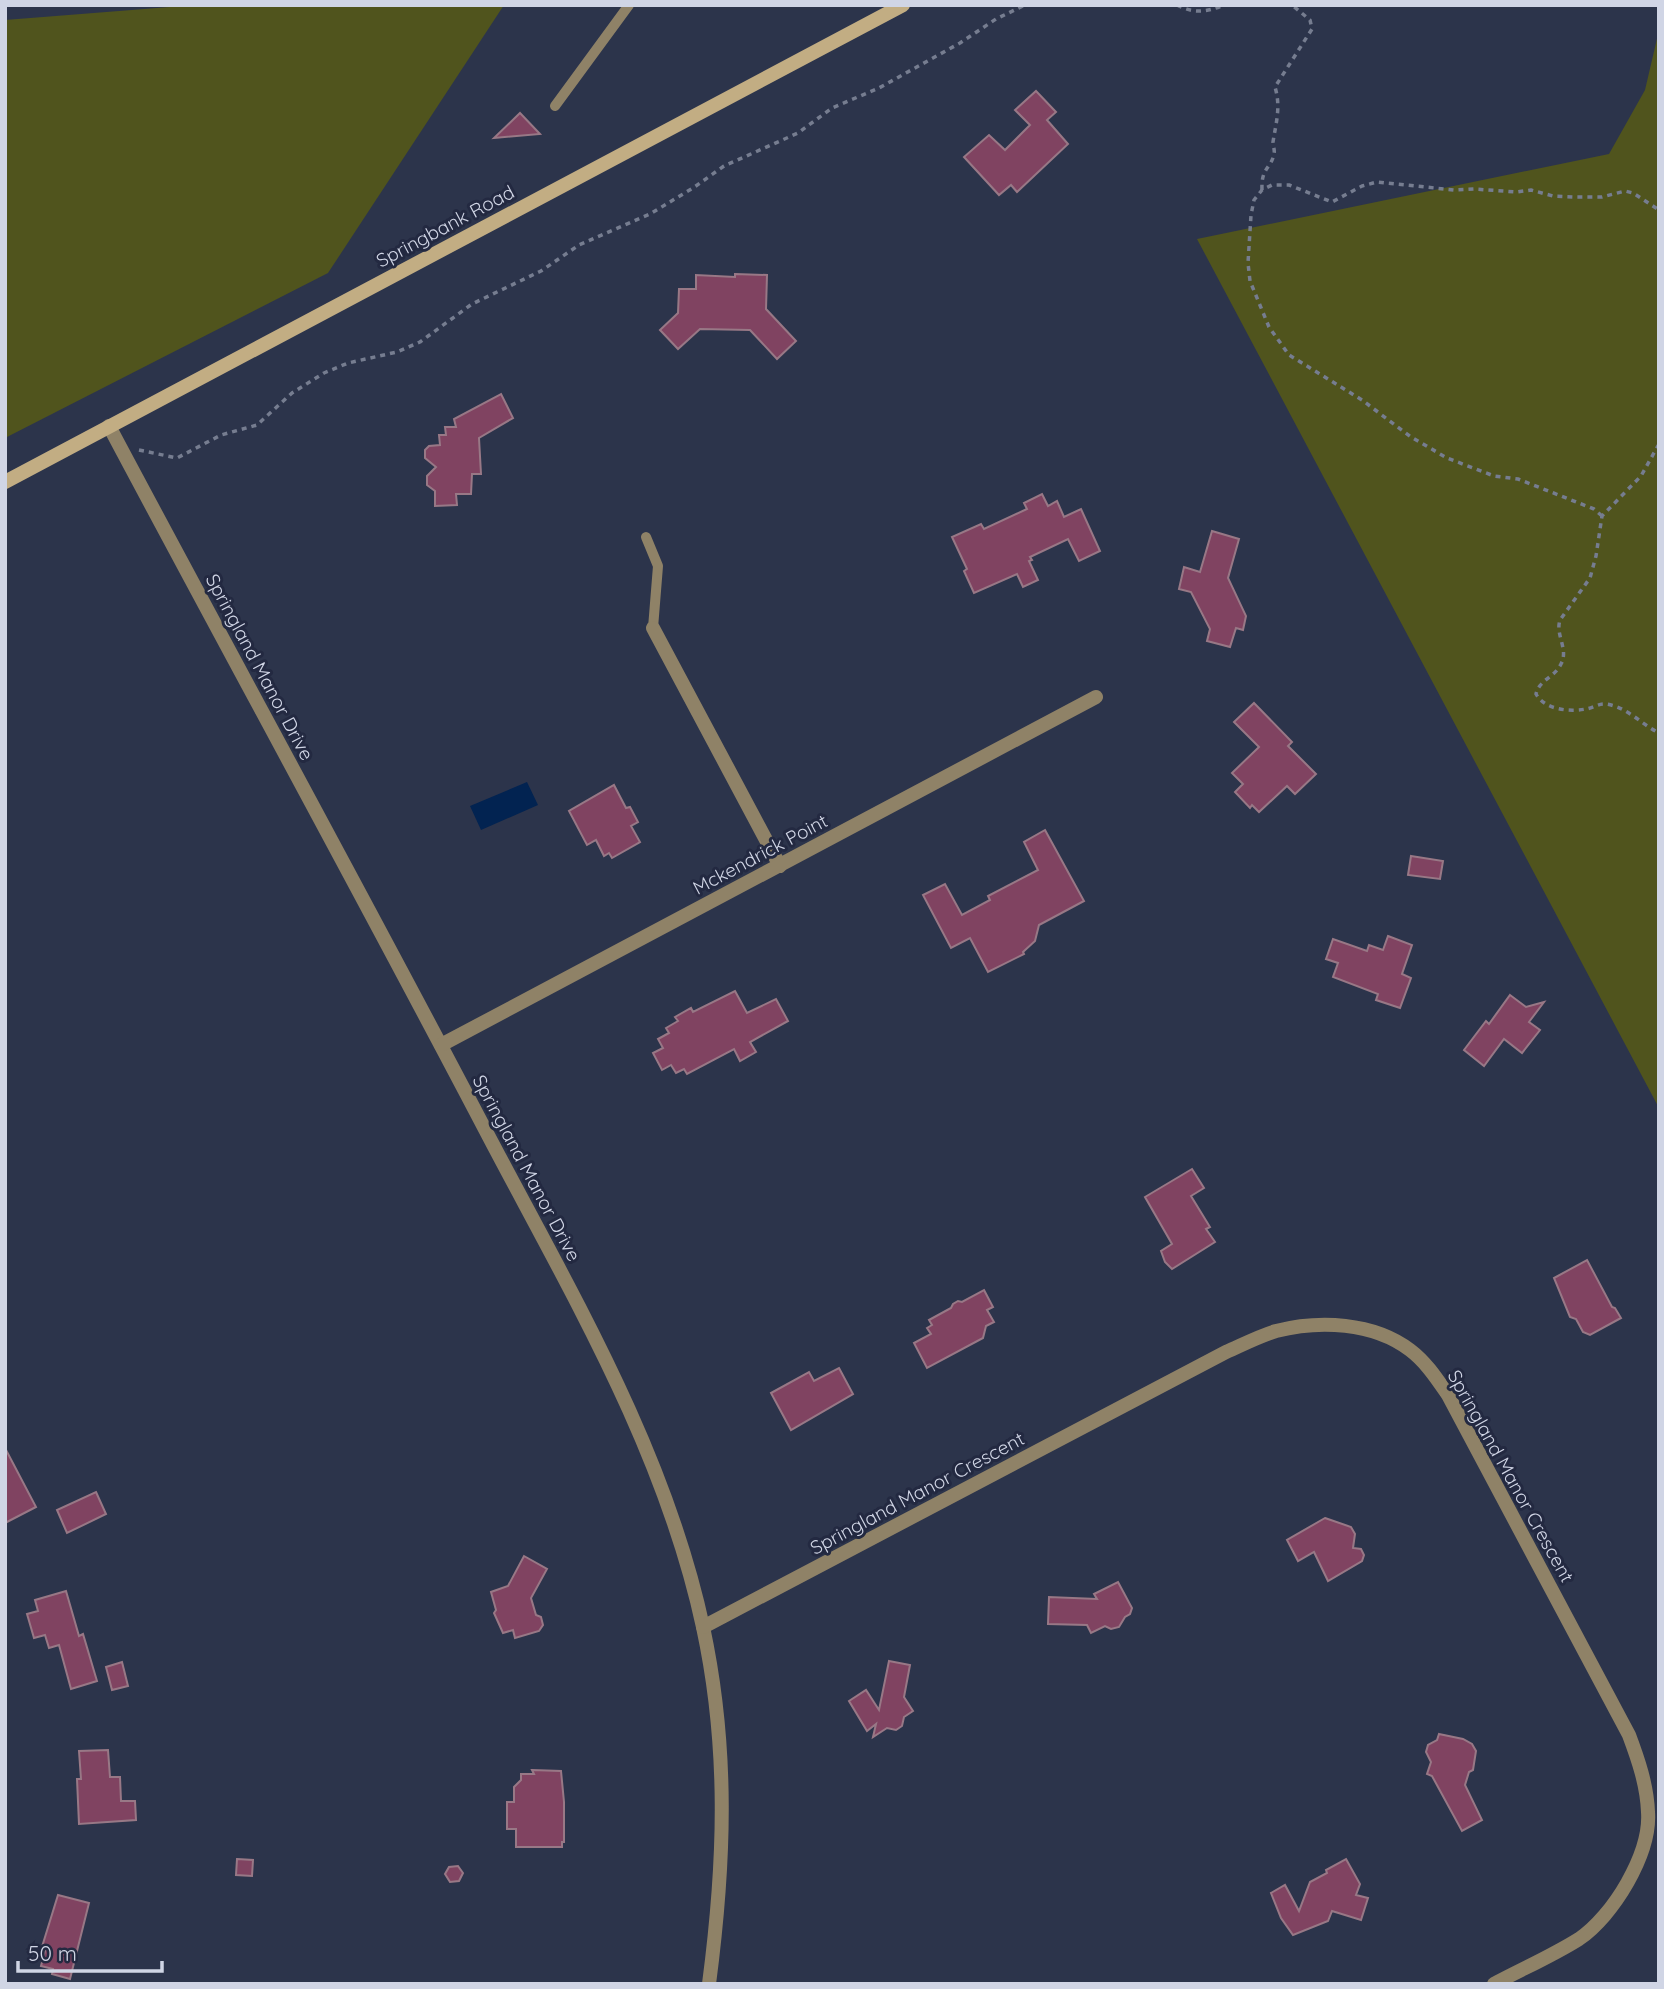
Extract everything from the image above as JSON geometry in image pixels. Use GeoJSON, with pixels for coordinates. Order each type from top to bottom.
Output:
{"type":"FeatureCollection","features":[{"type":"Feature","properties":{"kind":"street","name":"Springbank Road"},"geometry":{"type":"LineString","coordinates":[[5,482],[904,5]]}},
{"type":"Feature","properties":{"kind":"street","name":"Springland Manor Drive"},"geometry":{"type":"LineString","coordinates":[[109,426],[614,1374],[668,1502],[703,1627],[718,1723],[724,1827],[717,1927],[709,1984]]}},
{"type":"Feature","properties":{"kind":"street"},"geometry":{"type":"LineString","coordinates":[[653,628],[780,866]]}},
{"type":"Feature","properties":{"kind":"street","name":"Mckendrick Point"},"geometry":{"type":"LineString","coordinates":[[441,1045],[1096,697]]}},
{"type":"Feature","properties":{"kind":"street","name":"Springland Manor Crescent"},"geometry":{"type":"LineString","coordinates":[[703,1627],[1226,1352],[1274,1331],[1308,1325],[1343,1325],[1395,1342],[1417,1357],[1448,1395],[1629,1735],[1641,1769],[1649,1814],[1638,1858],[1629,1880],[1612,1906],[1581,1937],[1494,1984]]}},
{"type":"Feature","properties":{"kind":"lane"},"geometry":{"type":"LineString","coordinates":[[555,106],[629,5]]}},
{"type":"Feature","properties":{"kind":"lane"},"geometry":{"type":"LineString","coordinates":[[646,537],[658,566],[653,628]]}},
{"type":"Feature","properties":{"kind":"path"},"geometry":{"type":"LineString","coordinates":[[120,446],[177,458],[221,435],[257,425],[301,386],[348,363],[397,352],[420,342],[472,304],[541,271],[579,245],[650,214],[724,166],[797,133],[832,108],[879,88],[960,43],[996,19],[1025,5]]}},
{"type":"Feature","properties":{"kind":"path"},"geometry":{"type":"LineString","coordinates":[[1177,5],[1190,12],[1212,11],[1224,5]]}},
{"type":"Feature","properties":{"kind":"path"},"geometry":{"type":"LineString","coordinates":[[1262,190],[1261,178],[1274,153],[1279,100],[1275,87],[1312,29],[1310,20],[1292,5]]}},
{"type":"Feature","properties":{"kind":"path"},"geometry":{"type":"LineString","coordinates":[[1602,516],[1594,509],[1518,479],[1494,477],[1447,458],[1411,438],[1362,400],[1289,355],[1269,327],[1250,281],[1248,263],[1251,215],[1254,200],[1262,190],[1272,185],[1289,185],[1332,202],[1362,186],[1377,182],[1454,190],[1531,190],[1575,197],[1602,197],[1625,191],[1633,193],[1659,210]]}},
{"type":"Feature","properties":{"kind":"path"},"geometry":{"type":"LineString","coordinates":[[1659,443],[1641,476],[1602,516],[1590,578],[1560,620],[1558,628],[1564,653],[1561,664],[1539,685],[1536,694],[1542,703],[1559,709],[1585,710],[1604,703],[1625,710],[1659,733]]}},
{"type":"Feature","properties":{"kind":"green space"},"geometry":{"type":"Polygon","coordinates":[[[195,5],[504,5],[328,273],[5,438],[5,20],[195,5]]]}},
{"type":"Feature","properties":{"kind":"green space"},"geometry":{"type":"Polygon","coordinates":[[[1659,30],[1659,1108],[1197,239],[1609,154],[1645,90],[1659,30]]]}},
{"type":"Feature","properties":{"kind":"water"},"geometry":{"type":"Polygon","coordinates":[[[527,782],[538,805],[481,830],[470,806],[527,782]]]}},
{"type":"Feature","properties":{"kind":"building"},"geometry":{"type":"Polygon","coordinates":[[[1036,91],[1056,112],[1047,120],[1068,144],[1017,192],[1011,185],[999,195],[964,157],[989,135],[1005,150],[1030,125],[1015,110],[1036,91]]]}},
{"type":"Feature","properties":{"kind":"building"},"geometry":{"type":"Polygon","coordinates":[[[520,113],[540,134],[494,138],[520,113]]]}},
{"type":"Feature","properties":{"kind":"building"},"geometry":{"type":"Polygon","coordinates":[[[735,274],[767,275],[766,309],[796,341],[777,359],[750,330],[700,329],[678,349],[660,330],[678,313],[679,289],[696,289],[696,275],[735,277],[735,274]]]}},
{"type":"Feature","properties":{"kind":"building"},"geometry":{"type":"Polygon","coordinates":[[[501,394],[513,418],[479,438],[481,474],[472,474],[471,494],[456,494],[457,505],[435,506],[435,491],[427,485],[427,476],[436,467],[425,458],[425,450],[429,446],[440,445],[439,435],[446,435],[445,427],[456,427],[454,419],[501,394]]]}},
{"type":"Feature","properties":{"kind":"building"},"geometry":{"type":"Polygon","coordinates":[[[1042,494],[1048,506],[1057,501],[1064,517],[1081,509],[1100,551],[1079,561],[1068,539],[1030,557],[1032,560],[1029,561],[1038,580],[1023,587],[1017,574],[974,593],[964,571],[967,569],[952,537],[981,524],[984,529],[1027,509],[1024,503],[1042,494]]]}},
{"type":"Feature","properties":{"kind":"building"},"geometry":{"type":"Polygon","coordinates":[[[1212,531],[1239,539],[1228,578],[1246,616],[1243,630],[1236,628],[1230,647],[1207,641],[1210,629],[1191,592],[1179,589],[1184,567],[1200,572],[1212,531]]]}},
{"type":"Feature","properties":{"kind":"building"},"geometry":{"type":"Polygon","coordinates":[[[1254,703],[1292,742],[1288,746],[1316,774],[1295,794],[1287,786],[1259,812],[1252,805],[1250,808],[1235,792],[1243,784],[1232,773],[1259,747],[1234,722],[1254,703]]]}},
{"type":"Feature","properties":{"kind":"building"},"geometry":{"type":"Polygon","coordinates":[[[614,785],[626,808],[630,807],[638,822],[631,826],[640,842],[612,858],[609,853],[604,856],[596,840],[587,845],[569,811],[614,785]]]}},
{"type":"Feature","properties":{"kind":"building"},"geometry":{"type":"Polygon","coordinates":[[[1045,830],[1084,901],[1039,925],[1035,941],[1024,954],[988,972],[970,938],[951,948],[923,895],[945,884],[962,915],[990,900],[988,896],[1038,870],[1024,842],[1045,830]]]}},
{"type":"Feature","properties":{"kind":"building"},"geometry":{"type":"Polygon","coordinates":[[[1411,856],[1443,861],[1440,879],[1408,875],[1411,856]]]}},
{"type":"Feature","properties":{"kind":"building"},"geometry":{"type":"Polygon","coordinates":[[[1388,936],[1412,945],[1402,974],[1411,978],[1400,1008],[1376,1000],[1378,994],[1333,977],[1338,963],[1326,959],[1333,939],[1367,951],[1369,945],[1383,950],[1388,936]]]}},
{"type":"Feature","properties":{"kind":"building"},"geometry":{"type":"Polygon","coordinates":[[[735,991],[747,1013],[776,999],[788,1021],[750,1042],[756,1052],[740,1061],[734,1049],[687,1074],[684,1069],[676,1073],[671,1065],[662,1070],[653,1053],[663,1048],[658,1039],[669,1033],[666,1028],[678,1021],[675,1017],[691,1008],[693,1012],[735,991]]]}},
{"type":"Feature","properties":{"kind":"building"},"geometry":{"type":"Polygon","coordinates":[[[1510,995],[1526,1007],[1544,1002],[1529,1022],[1540,1030],[1522,1053],[1504,1039],[1484,1066],[1464,1050],[1486,1021],[1489,1024],[1510,995]]]}},
{"type":"Feature","properties":{"kind":"building"},"geometry":{"type":"Polygon","coordinates":[[[1192,1169],[1204,1188],[1191,1196],[1210,1227],[1206,1229],[1215,1242],[1172,1269],[1165,1262],[1161,1251],[1172,1244],[1145,1197],[1192,1169]]]}},
{"type":"Feature","properties":{"kind":"building"},"geometry":{"type":"Polygon","coordinates":[[[1587,1260],[1612,1307],[1621,1318],[1590,1335],[1583,1332],[1576,1319],[1570,1317],[1554,1278],[1587,1260]]]}},
{"type":"Feature","properties":{"kind":"building"},"geometry":{"type":"Polygon","coordinates":[[[984,1290],[993,1307],[987,1310],[994,1322],[986,1326],[983,1338],[927,1368],[914,1343],[931,1334],[927,1328],[932,1325],[929,1320],[958,1301],[962,1302],[984,1290]]]}},
{"type":"Feature","properties":{"kind":"building"},"geometry":{"type":"Polygon","coordinates":[[[839,1368],[853,1394],[791,1430],[771,1393],[809,1372],[814,1381],[839,1368]]]}},
{"type":"Feature","properties":{"kind":"building"},"geometry":{"type":"Polygon","coordinates":[[[5,1448],[36,1507],[5,1523],[5,1448]]]}},
{"type":"Feature","properties":{"kind":"building"},"geometry":{"type":"Polygon","coordinates":[[[96,1492],[106,1514],[67,1533],[57,1510],[96,1492]]]}},
{"type":"Feature","properties":{"kind":"building"},"geometry":{"type":"Polygon","coordinates":[[[1325,1518],[1351,1527],[1355,1534],[1353,1548],[1361,1549],[1364,1555],[1362,1561],[1328,1581],[1314,1552],[1298,1561],[1287,1540],[1325,1518]]]}},
{"type":"Feature","properties":{"kind":"building"},"geometry":{"type":"Polygon","coordinates":[[[524,1556],[547,1569],[531,1598],[536,1615],[541,1617],[543,1625],[539,1631],[515,1638],[513,1630],[503,1633],[494,1613],[496,1610],[491,1592],[508,1586],[524,1556]]]}},
{"type":"Feature","properties":{"kind":"building"},"geometry":{"type":"Polygon","coordinates":[[[1118,1582],[1132,1608],[1119,1627],[1111,1629],[1105,1626],[1091,1633],[1087,1625],[1048,1624],[1049,1597],[1097,1599],[1094,1594],[1118,1582]]]}},
{"type":"Feature","properties":{"kind":"building"},"geometry":{"type":"Polygon","coordinates":[[[66,1591],[79,1636],[83,1634],[97,1681],[71,1689],[59,1645],[49,1648],[45,1635],[34,1638],[27,1614],[38,1611],[35,1600],[66,1591]]]}},
{"type":"Feature","properties":{"kind":"building"},"geometry":{"type":"Polygon","coordinates":[[[889,1661],[910,1665],[904,1697],[913,1711],[904,1717],[902,1726],[896,1730],[887,1728],[873,1737],[876,1724],[867,1731],[849,1701],[866,1690],[879,1710],[889,1661]]]}},
{"type":"Feature","properties":{"kind":"building"},"geometry":{"type":"Polygon","coordinates":[[[122,1662],[128,1686],[112,1690],[106,1667],[122,1662]]]}},
{"type":"Feature","properties":{"kind":"building"},"geometry":{"type":"Polygon","coordinates":[[[1439,1734],[1463,1739],[1472,1744],[1476,1751],[1473,1770],[1469,1772],[1465,1785],[1482,1820],[1462,1831],[1432,1776],[1427,1774],[1431,1762],[1426,1752],[1428,1745],[1437,1740],[1439,1734]]]}},
{"type":"Feature","properties":{"kind":"building"},"geometry":{"type":"Polygon","coordinates":[[[108,1750],[110,1777],[120,1777],[121,1801],[135,1801],[136,1820],[79,1824],[79,1751],[108,1750]]]}},
{"type":"Feature","properties":{"kind":"building"},"geometry":{"type":"Polygon","coordinates":[[[532,1770],[561,1771],[564,1802],[562,1847],[516,1847],[516,1829],[507,1829],[507,1802],[514,1802],[514,1787],[521,1780],[521,1774],[534,1774],[532,1770]]]}},
{"type":"Feature","properties":{"kind":"building"},"geometry":{"type":"Polygon","coordinates":[[[237,1859],[253,1860],[252,1876],[236,1875],[237,1859]]]}},
{"type":"Feature","properties":{"kind":"building"},"geometry":{"type":"Polygon","coordinates":[[[1346,1859],[1360,1884],[1356,1895],[1368,1898],[1361,1920],[1332,1911],[1328,1921],[1293,1935],[1281,1918],[1271,1893],[1285,1885],[1299,1911],[1310,1882],[1346,1859]]]}},
{"type":"Feature","properties":{"kind":"building"},"geometry":{"type":"Polygon","coordinates":[[[458,1866],[463,1873],[459,1881],[450,1882],[445,1874],[449,1867],[458,1866]]]}},
{"type":"Feature","properties":{"kind":"building"},"geometry":{"type":"Polygon","coordinates":[[[58,1895],[89,1903],[70,1979],[52,1974],[53,1969],[41,1966],[45,1951],[41,1950],[58,1895]]]}}]}
